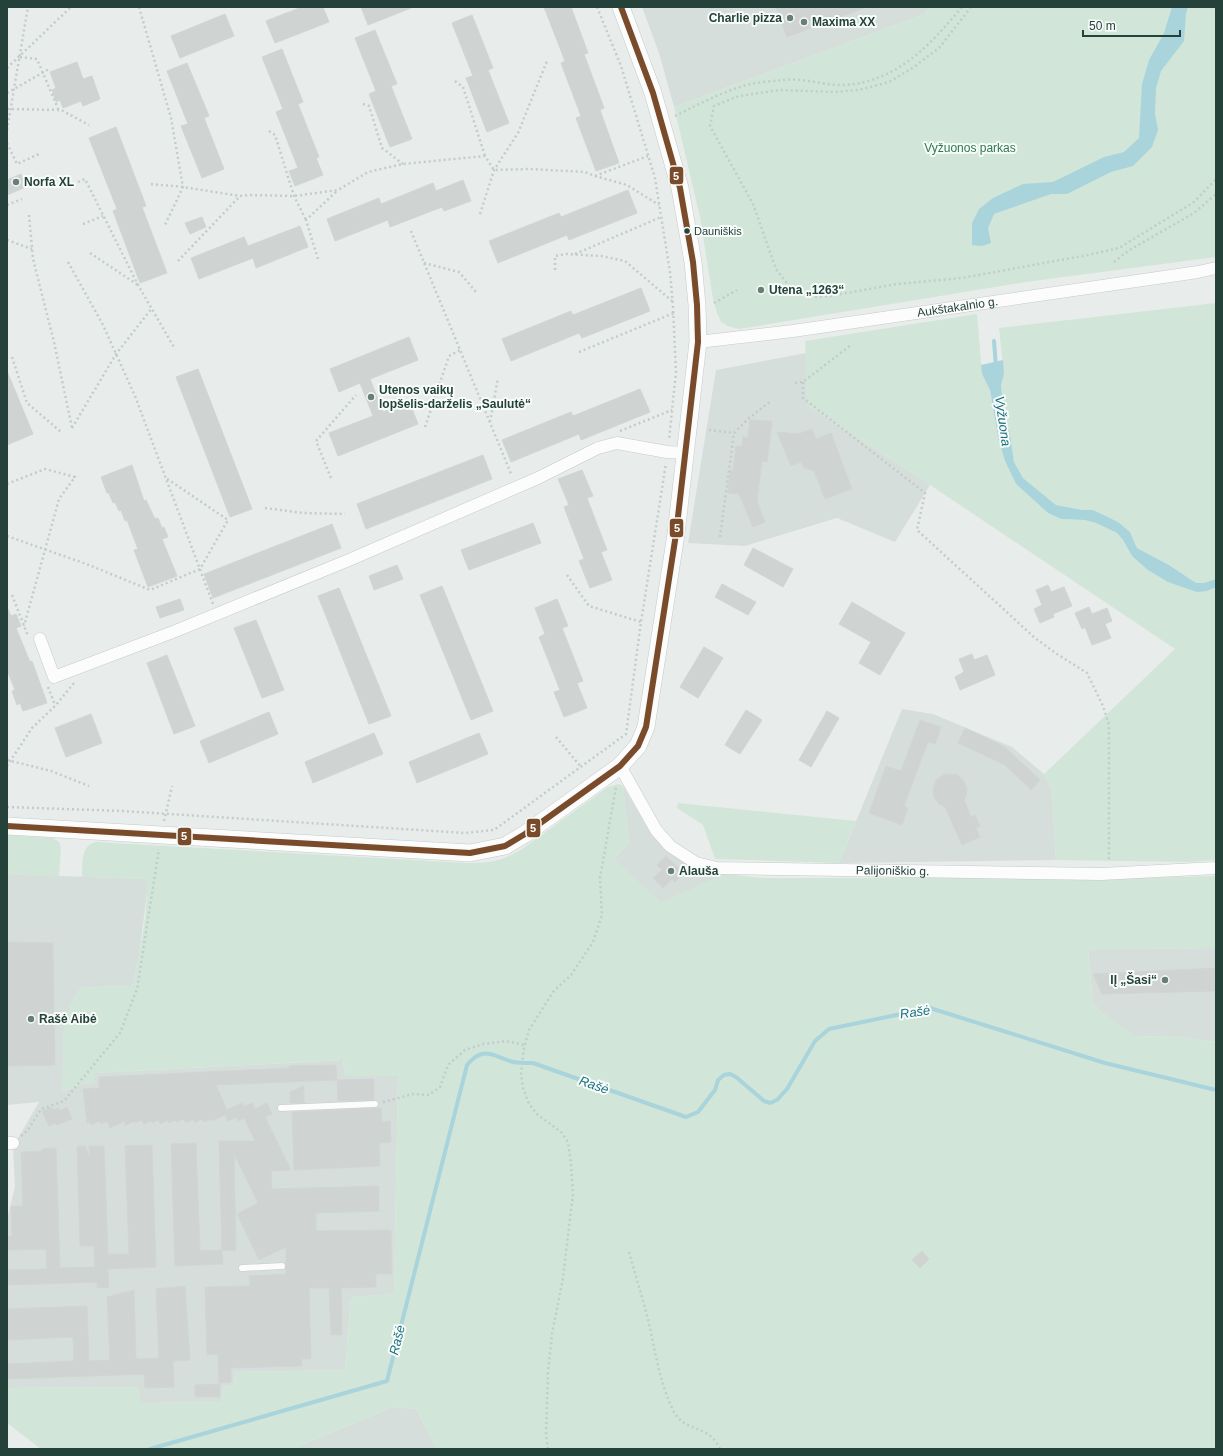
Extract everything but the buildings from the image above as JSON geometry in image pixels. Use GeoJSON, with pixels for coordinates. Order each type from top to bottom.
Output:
{"type":"FeatureCollection","features":[{"type":"Feature","properties":{"kind":"street"},"geometry":{"type":"LineString","coordinates":[[7,826],[470,854],[505,846],[525,834],[620,766],[638,746],[646,727],[676,534],[684,453],[698,342],[697,304],[691,254],[680,188],[662,122],[621,7]]}},
{"type":"Feature","properties":{"kind":"street","name":"Aukštakalnio g."},"geometry":{"type":"LineString","coordinates":[[698,342],[800,330],[1198,272],[1216,268]]}},
{"type":"Feature","properties":{"kind":"street"},"geometry":{"type":"LineString","coordinates":[[40,639],[54,677],[217,614],[349,560],[516,488],[598,448],[617,444],[667,452],[684,453]]}},
{"type":"Feature","properties":{"kind":"street","name":"Palijoniškio g."},"geometry":{"type":"LineString","coordinates":[[620,766],[656,830],[670,846],[696,863],[717,868],[1101,874],[1216,868]]}},
{"type":"Feature","properties":{"kind":"lane"},"geometry":{"type":"LineString","coordinates":[[281,1108],[375,1104]]}},
{"type":"Feature","properties":{"kind":"lane"},"geometry":{"type":"LineString","coordinates":[[242,1268],[282,1266]]}},
{"type":"Feature","properties":{"kind":"path"},"geometry":{"type":"LineString","coordinates":[[7,130],[9,109],[14,90],[28,7]]}},
{"type":"Feature","properties":{"kind":"path"},"geometry":{"type":"LineString","coordinates":[[7,68],[71,7]]}},
{"type":"Feature","properties":{"kind":"path"},"geometry":{"type":"LineString","coordinates":[[139,7],[171,118],[183,187],[165,225]]}},
{"type":"Feature","properties":{"kind":"path"},"geometry":{"type":"LineString","coordinates":[[7,807],[165,814],[465,833],[494,830],[626,734],[641,622],[667,452],[676,372],[674,313],[670,272],[655,178],[621,66],[597,7]]}},
{"type":"Feature","properties":{"kind":"path"},"geometry":{"type":"LineString","coordinates":[[662,122],[711,98],[750,84],[786,79],[843,85],[868,81],[895,70],[916,56],[937,37],[962,7]]}},
{"type":"Feature","properties":{"kind":"path"},"geometry":{"type":"LineString","coordinates":[[971,7],[940,47],[914,67],[889,82],[859,90],[832,92],[779,90],[739,96],[714,106],[710,126],[753,204],[776,269],[785,282],[797,293],[817,297],[830,296],[897,284],[962,278],[1119,248],[1194,202],[1216,179]]}},
{"type":"Feature","properties":{"kind":"path"},"geometry":{"type":"LineString","coordinates":[[19,57],[37,58],[58,110]]}},
{"type":"Feature","properties":{"kind":"path"},"geometry":{"type":"LineString","coordinates":[[480,214],[494,170],[518,133],[547,61]]}},
{"type":"Feature","properties":{"kind":"path"},"geometry":{"type":"LineString","coordinates":[[7,93],[49,69]]}},
{"type":"Feature","properties":{"kind":"path"},"geometry":{"type":"LineString","coordinates":[[455,81],[463,87],[485,156],[494,170]]}},
{"type":"Feature","properties":{"kind":"path"},"geometry":{"type":"LineString","coordinates":[[363,104],[369,106],[382,148],[403,164]]}},
{"type":"Feature","properties":{"kind":"path"},"geometry":{"type":"LineString","coordinates":[[9,109],[61,110],[89,125]]}},
{"type":"Feature","properties":{"kind":"path"},"geometry":{"type":"LineString","coordinates":[[269,131],[275,135],[294,196],[306,220],[318,259]]}},
{"type":"Feature","properties":{"kind":"path"},"geometry":{"type":"LineString","coordinates":[[7,143],[17,164],[39,154]]}},
{"type":"Feature","properties":{"kind":"path"},"geometry":{"type":"LineString","coordinates":[[306,220],[338,190],[368,172],[403,164],[485,156]]}},
{"type":"Feature","properties":{"kind":"path"},"geometry":{"type":"LineString","coordinates":[[595,176],[648,156]]}},
{"type":"Feature","properties":{"kind":"path"},"geometry":{"type":"LineString","coordinates":[[494,170],[530,169],[585,172],[627,185],[659,204]]}},
{"type":"Feature","properties":{"kind":"path"},"geometry":{"type":"LineString","coordinates":[[78,182],[85,179],[138,285],[175,349]]}},
{"type":"Feature","properties":{"kind":"path"},"geometry":{"type":"LineString","coordinates":[[151,184],[183,187],[240,196],[294,196],[338,190]]}},
{"type":"Feature","properties":{"kind":"path"},"geometry":{"type":"LineString","coordinates":[[1114,262],[1128,251],[1194,213],[1216,194]]}},
{"type":"Feature","properties":{"kind":"path"},"geometry":{"type":"LineString","coordinates":[[178,261],[240,196]]}},
{"type":"Feature","properties":{"kind":"path"},"geometry":{"type":"LineString","coordinates":[[7,205],[22,199]]}},
{"type":"Feature","properties":{"kind":"path"},"geometry":{"type":"LineString","coordinates":[[29,215],[33,259],[54,342],[72,428],[116,354],[152,308]]}},
{"type":"Feature","properties":{"kind":"path"},"geometry":{"type":"LineString","coordinates":[[83,224],[103,216]]}},
{"type":"Feature","properties":{"kind":"path"},"geometry":{"type":"LineString","coordinates":[[574,255],[661,217]]}},
{"type":"Feature","properties":{"kind":"path"},"geometry":{"type":"LineString","coordinates":[[411,232],[516,488]]}},
{"type":"Feature","properties":{"kind":"path"},"geometry":{"type":"LineString","coordinates":[[7,240],[32,249]]}},
{"type":"Feature","properties":{"kind":"path"},"geometry":{"type":"LineString","coordinates":[[90,253],[138,285]]}},
{"type":"Feature","properties":{"kind":"path"},"geometry":{"type":"LineString","coordinates":[[555,270],[555,256],[566,254],[601,256],[625,261],[673,301]]}},
{"type":"Feature","properties":{"kind":"path"},"geometry":{"type":"LineString","coordinates":[[68,262],[103,325],[135,396],[217,614]]}},
{"type":"Feature","properties":{"kind":"path"},"geometry":{"type":"LineString","coordinates":[[424,263],[459,272],[477,293]]}},
{"type":"Feature","properties":{"kind":"path"},"geometry":{"type":"LineString","coordinates":[[714,302],[737,290]]}},
{"type":"Feature","properties":{"kind":"path"},"geometry":{"type":"LineString","coordinates":[[579,352],[674,313]]}},
{"type":"Feature","properties":{"kind":"path"},"geometry":{"type":"LineString","coordinates":[[796,383],[803,382],[852,344]]}},
{"type":"Feature","properties":{"kind":"path"},"geometry":{"type":"LineString","coordinates":[[426,427],[448,356],[460,350]]}},
{"type":"Feature","properties":{"kind":"path"},"geometry":{"type":"LineString","coordinates":[[12,357],[27,403],[61,432]]}},
{"type":"Feature","properties":{"kind":"path"},"geometry":{"type":"LineString","coordinates":[[490,423],[498,378]]}},
{"type":"Feature","properties":{"kind":"path"},"geometry":{"type":"LineString","coordinates":[[803,382],[803,398],[925,493],[917,530],[1035,638],[1057,654],[1088,673],[1103,706],[1109,725],[1109,858],[1101,874]]}},
{"type":"Feature","properties":{"kind":"path"},"geometry":{"type":"LineString","coordinates":[[331,478],[316,441],[356,395]]}},
{"type":"Feature","properties":{"kind":"path"},"geometry":{"type":"LineString","coordinates":[[720,537],[734,433],[749,418],[771,400]]}},
{"type":"Feature","properties":{"kind":"path"},"geometry":{"type":"LineString","coordinates":[[709,430],[734,433]]}},
{"type":"Feature","properties":{"kind":"path"},"geometry":{"type":"LineString","coordinates":[[7,484],[45,468],[75,477],[59,499],[24,626]]}},
{"type":"Feature","properties":{"kind":"path"},"geometry":{"type":"LineString","coordinates":[[7,536],[89,565],[150,590],[200,569],[228,520],[166,478]]}},
{"type":"Feature","properties":{"kind":"path"},"geometry":{"type":"LineString","coordinates":[[265,508],[303,514],[345,514]]}},
{"type":"Feature","properties":{"kind":"path"},"geometry":{"type":"LineString","coordinates":[[567,575],[588,606],[641,622]]}},
{"type":"Feature","properties":{"kind":"path"},"geometry":{"type":"LineString","coordinates":[[7,766],[32,728],[56,705],[76,679],[74,669]]}},
{"type":"Feature","properties":{"kind":"path"},"geometry":{"type":"LineString","coordinates":[[556,737],[581,767]]}},
{"type":"Feature","properties":{"kind":"path"},"geometry":{"type":"LineString","coordinates":[[7,760],[51,771],[89,786]]}},
{"type":"Feature","properties":{"kind":"path"},"geometry":{"type":"LineString","coordinates":[[548,1449],[546,1435],[548,1372],[552,1334],[563,1278],[573,1194],[571,1163],[568,1142],[562,1133],[536,1114],[529,1104],[523,1088],[521,1073],[524,1046],[528,1030],[553,992],[571,975],[593,942],[602,915],[600,878],[620,766]]}},
{"type":"Feature","properties":{"kind":"path"},"geometry":{"type":"LineString","coordinates":[[165,814],[172,786]]}},
{"type":"Feature","properties":{"kind":"path"},"geometry":{"type":"LineString","coordinates":[[10,1143],[28,1130],[41,1110],[64,1101],[120,1033],[137,989],[162,835]]}},
{"type":"Feature","properties":{"kind":"path"},"geometry":{"type":"LineString","coordinates":[[375,1104],[412,1094],[429,1095],[440,1087],[448,1064],[464,1050],[483,1044],[506,1041],[524,1046]]}},
{"type":"Feature","properties":{"kind":"path"},"geometry":{"type":"LineString","coordinates":[[629,1252],[644,1300],[662,1378],[673,1410],[679,1420],[710,1435],[716,1441],[720,1449]]}},
{"type":"Feature","properties":{"kind":"shaded area"},"geometry":{"type":"Polygon","coordinates":[[[642,7],[929,7],[925,14],[674,107],[659,53],[642,7]]]}},
{"type":"Feature","properties":{"kind":"shaded area"},"geometry":{"type":"Polygon","coordinates":[[[806,353],[807,405],[930,485],[895,542],[837,518],[745,546],[688,543],[716,370],[806,353]]]}},
{"type":"Feature","properties":{"kind":"shaded area"},"geometry":{"type":"Polygon","coordinates":[[[902,709],[933,714],[1012,747],[1044,774],[1052,791],[1056,860],[839,863],[902,709]]]}},
{"type":"Feature","properties":{"kind":"shaded area"},"geometry":{"type":"Polygon","coordinates":[[[623,786],[648,829],[659,842],[704,869],[726,874],[661,903],[613,859],[629,843],[623,786]]]}},
{"type":"Feature","properties":{"kind":"shaded area"},"geometry":{"type":"Polygon","coordinates":[[[7,874],[148,879],[139,956],[132,987],[112,986],[81,988],[70,1005],[62,1092],[82,1084],[94,1083],[94,1073],[343,1060],[345,1076],[398,1076],[394,1294],[351,1297],[345,1370],[235,1372],[234,1386],[223,1387],[222,1402],[140,1403],[138,1387],[7,1388],[7,1220],[15,1186],[13,1147],[39,1102],[7,1105],[7,874]]]}},
{"type":"Feature","properties":{"kind":"shaded area"},"geometry":{"type":"Polygon","coordinates":[[[1216,948],[1216,1042],[1181,1037],[1134,1036],[1101,1012],[1093,1002],[1088,949],[1216,948]]]}},
{"type":"Feature","properties":{"kind":"shaded area"},"geometry":{"type":"Polygon","coordinates":[[[393,1407],[416,1409],[437,1449],[292,1449],[393,1407]]]}},
{"type":"Feature","properties":{"kind":"green space","name":"Vyžuonos parkas"},"geometry":{"type":"Polygon","coordinates":[[[929,7],[1216,7],[1216,257],[1026,282],[739,329],[721,322],[713,299],[700,217],[674,107],[925,14],[929,7]]]}},
{"type":"Feature","properties":{"kind":"green space"},"geometry":{"type":"Polygon","coordinates":[[[1216,303],[1216,579],[1204,583],[1196,583],[1169,565],[1137,548],[1130,532],[1093,510],[1083,510],[1056,505],[1023,478],[1014,462],[1010,434],[1003,407],[1001,385],[1004,374],[999,328],[1216,303]]]}},
{"type":"Feature","properties":{"kind":"green space"},"geometry":{"type":"Polygon","coordinates":[[[977,314],[982,374],[990,390],[999,442],[1005,461],[1016,484],[1048,513],[1061,519],[1085,520],[1096,523],[1117,533],[1123,540],[1132,556],[1207,591],[1216,587],[1216,860],[1189,862],[1056,860],[1052,791],[1044,774],[1175,649],[930,485],[807,405],[805,341],[977,314]]]}},
{"type":"Feature","properties":{"kind":"green space"},"geometry":{"type":"Polygon","coordinates":[[[619,784],[623,786],[629,843],[613,859],[661,902],[726,874],[762,878],[1141,878],[1216,876],[1216,948],[1088,950],[1093,1002],[1101,1012],[1135,1036],[1181,1037],[1216,1042],[1216,1449],[437,1449],[416,1409],[393,1407],[292,1449],[41,1449],[7,1423],[7,1388],[138,1387],[140,1403],[222,1402],[223,1387],[234,1386],[235,1372],[345,1370],[351,1297],[394,1294],[398,1076],[345,1076],[343,1060],[95,1073],[94,1083],[82,1084],[62,1092],[63,1035],[70,1005],[81,988],[112,986],[132,987],[141,947],[145,920],[147,879],[82,877],[83,856],[87,847],[96,842],[467,863],[489,862],[502,859],[522,849],[608,787],[619,784]]]}},
{"type":"Feature","properties":{"kind":"green space"},"geometry":{"type":"Polygon","coordinates":[[[678,803],[856,821],[839,863],[715,859],[703,825],[677,808],[678,803]]]}},
{"type":"Feature","properties":{"kind":"green space"},"geometry":{"type":"Polygon","coordinates":[[[7,835],[53,838],[59,842],[61,848],[59,877],[7,874],[7,835]]]}},
{"type":"Feature","properties":{"kind":"water"},"geometry":{"type":"Polygon","coordinates":[[[1172,7],[1188,7],[1184,41],[1161,71],[1156,88],[1155,114],[1158,130],[1152,147],[1133,166],[1111,172],[1067,194],[1051,194],[994,214],[988,228],[991,243],[982,246],[972,245],[972,223],[979,209],[993,198],[1023,184],[1053,182],[1104,157],[1124,152],[1139,138],[1142,84],[1149,60],[1164,33],[1172,7]]]}},
{"type":"Feature","properties":{"kind":"water"},"geometry":{"type":"Polygon","coordinates":[[[1003,360],[1004,374],[1001,385],[1003,407],[1010,434],[1014,462],[1023,478],[1056,505],[1083,510],[1093,510],[1118,522],[1130,532],[1137,548],[1169,565],[1196,583],[1204,583],[1216,579],[1216,587],[1207,591],[1197,592],[1168,582],[1148,570],[1132,556],[1123,540],[1117,533],[1096,523],[1085,520],[1061,519],[1048,513],[1016,484],[1005,461],[999,442],[990,390],[982,374],[981,365],[1003,360]]]}},
{"type":"Feature","properties":{"kind":"waterway","name":"Vyžuona"},"geometry":{"type":"LineString","coordinates":[[994,341],[996,367]]}},
{"type":"Feature","properties":{"kind":"waterway","name":"Rašė"},"geometry":{"type":"LineString","coordinates":[[150,1449],[387,1381],[467,1065],[479,1055],[489,1054],[513,1062],[533,1063],[686,1117],[698,1112],[715,1090],[718,1080],[724,1075],[730,1074],[736,1077],[764,1101],[770,1103],[777,1100],[787,1089],[815,1041],[829,1029],[930,1008],[1105,1063],[1216,1090]]}},
{"type":"Feature","properties":{"kind":"transit line","name":"5"},"geometry":{"type":"LineString","coordinates":[[7,826],[470,853],[505,846],[525,834],[620,766],[638,746],[646,727],[676,534],[698,342],[697,305],[693,262],[680,188],[653,93],[621,7]]}},
{"type":"Feature","properties":{"kind":"place","name":"Charlie pizza"},"geometry":{"type":"Point","coordinates":[790,18]}},
{"type":"Feature","properties":{"kind":"place","name":"Maxima XX"},"geometry":{"type":"Point","coordinates":[804,22]}},
{"type":"Feature","properties":{"kind":"place","name":"Norfa XL"},"geometry":{"type":"Point","coordinates":[16,182]}},
{"type":"Feature","properties":{"kind":"place","name":"Dauniškis"},"geometry":{"type":"Point","coordinates":[687,231]}},
{"type":"Feature","properties":{"kind":"place","name":"Utena „1263“"},"geometry":{"type":"Point","coordinates":[761,290]}},
{"type":"Feature","properties":{"kind":"place","name":"Utenos vaikų lopšelis-darželis „Saulutė“"},"geometry":{"type":"Point","coordinates":[371,397]}},
{"type":"Feature","properties":{"kind":"place","name":"Alauša"},"geometry":{"type":"Point","coordinates":[671,871]}},
{"type":"Feature","properties":{"kind":"place","name":"IĮ „Šasi“"},"geometry":{"type":"Point","coordinates":[1165,980]}},
{"type":"Feature","properties":{"kind":"place","name":"Rašė Aibė"},"geometry":{"type":"Point","coordinates":[31,1019]}}]}
